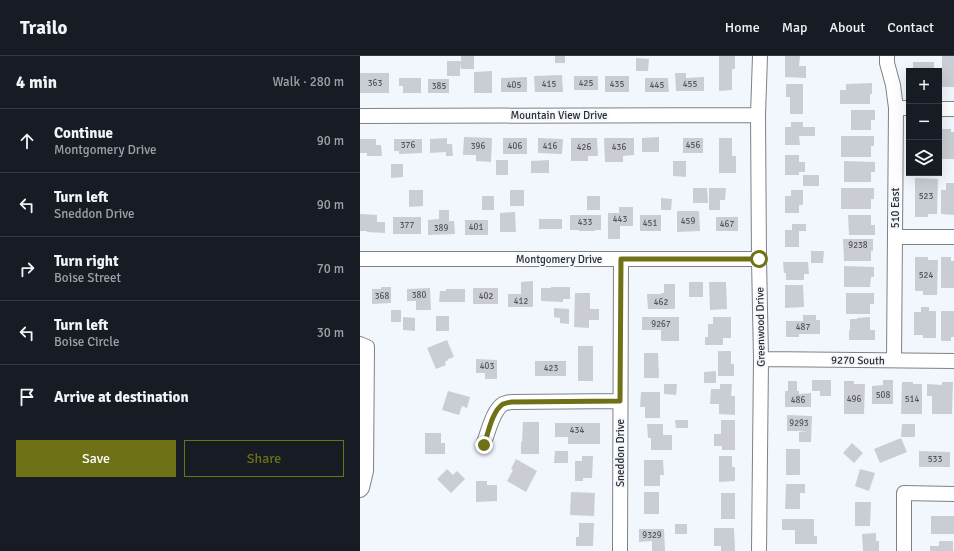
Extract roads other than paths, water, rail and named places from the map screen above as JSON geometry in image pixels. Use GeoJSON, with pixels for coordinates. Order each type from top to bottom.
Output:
{"type":"FeatureCollection","features":[{"type":"Feature","properties":{"kind":"street","name":"Greenwood Drive"},"geometry":{"type":"LineString","coordinates":[[759,551],[761,359],[758,115],[760,56]]}},
{"type":"Feature","properties":{"kind":"street","name":"510 East"},"geometry":{"type":"LineString","coordinates":[[887,56],[887,63],[893,85],[902,108],[895,237],[894,360]]}},
{"type":"Feature","properties":{"kind":"street"},"geometry":{"type":"LineString","coordinates":[[942,108],[954,109]]}},
{"type":"Feature","properties":{"kind":"street","name":"Mountain View Drive"},"geometry":{"type":"LineString","coordinates":[[360,116],[758,115]]}},
{"type":"Feature","properties":{"kind":"street"},"geometry":{"type":"LineString","coordinates":[[895,237],[954,237]]}},
{"type":"Feature","properties":{"kind":"street","name":"Montgomery Drive"},"geometry":{"type":"LineString","coordinates":[[360,259],[759,259]]}},
{"type":"Feature","properties":{"kind":"street","name":"Sneddon Drive"},"geometry":{"type":"LineString","coordinates":[[620,551],[621,259]]}},
{"type":"Feature","properties":{"kind":"street"},"geometry":{"type":"LineString","coordinates":[[360,344],[367,347],[367,355],[366,470],[362,488],[360,490]]}},
{"type":"Feature","properties":{"kind":"street","name":"9270 South"},"geometry":{"type":"LineString","coordinates":[[761,359],[954,361]]}},
{"type":"Feature","properties":{"kind":"street"},"geometry":{"type":"LineString","coordinates":[[484,445],[493,419],[498,410],[504,404],[512,402],[620,401]]}},
{"type":"Feature","properties":{"kind":"street"},"geometry":{"type":"LineString","coordinates":[[904,551],[904,493],[954,494]]}}]}
